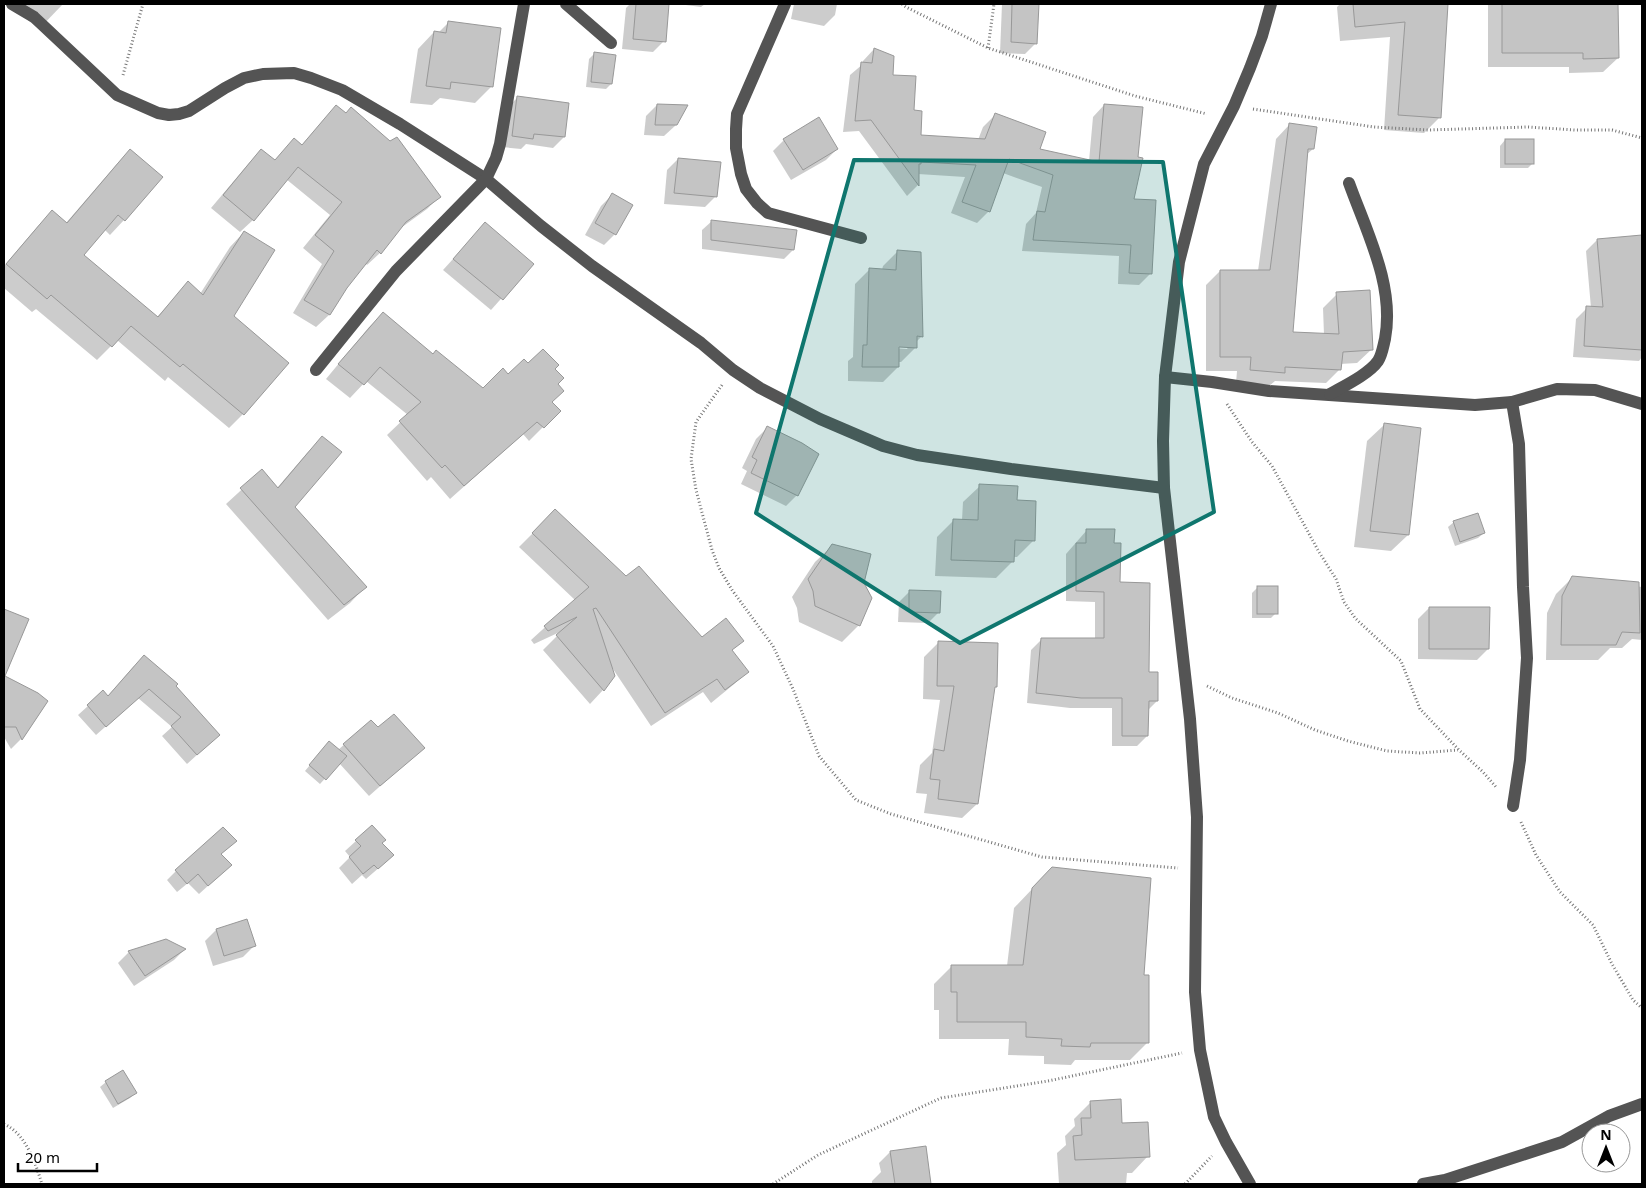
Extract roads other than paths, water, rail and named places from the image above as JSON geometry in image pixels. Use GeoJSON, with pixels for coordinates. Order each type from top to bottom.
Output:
{"type":"FeatureCollection","features":[{"type":"Feature","properties":{"kind":"street"},"geometry":{"type":"LineString","coordinates":[[12,4],[34,17],[117,95],[158,113],[168,115],[189,111],[244,78],[263,74],[294,73],[342,90],[400,124],[486,179],[540,226],[592,266],[701,343],[733,370],[760,388],[820,419],[883,446],[917,455],[1164,488]]}},
{"type":"Feature","properties":{"kind":"street"},"geometry":{"type":"LineString","coordinates":[[316,370],[396,271],[486,179],[500,144],[524,4]]}},
{"type":"Feature","properties":{"kind":"street"},"geometry":{"type":"LineString","coordinates":[[566,4],[611,43]]}},
{"type":"Feature","properties":{"kind":"street"},"geometry":{"type":"LineString","coordinates":[[785,4],[737,114],[736,148],[741,174],[746,189],[768,213],[861,238]]}},
{"type":"Feature","properties":{"kind":"street"},"geometry":{"type":"LineString","coordinates":[[1250,1184],[1217,1125],[1200,1050],[1195,992],[1197,817],[1186,677],[1164,488],[1163,441],[1165,378],[1179,262],[1204,164],[1234,106],[1259,44],[1271,4]]}},
{"type":"Feature","properties":{"kind":"street"},"geometry":{"type":"LineString","coordinates":[[1330,394],[1359,377],[1377,362],[1382,352],[1387,327],[1387,305],[1384,287],[1350,183]]}},
{"type":"Feature","properties":{"kind":"street"},"geometry":{"type":"LineString","coordinates":[[1165,378],[1269,390],[1475,405],[1512,402],[1557,389],[1596,390],[1642,404]]}},
{"type":"Feature","properties":{"kind":"street"},"geometry":{"type":"LineString","coordinates":[[1512,402],[1519,444],[1527,658],[1520,760],[1513,806]]}},
{"type":"Feature","properties":{"kind":"street"},"geometry":{"type":"LineString","coordinates":[[1423,1184],[1445,1180],[1498,1164],[1562,1142],[1609,1116],[1642,1104]]}}]}
